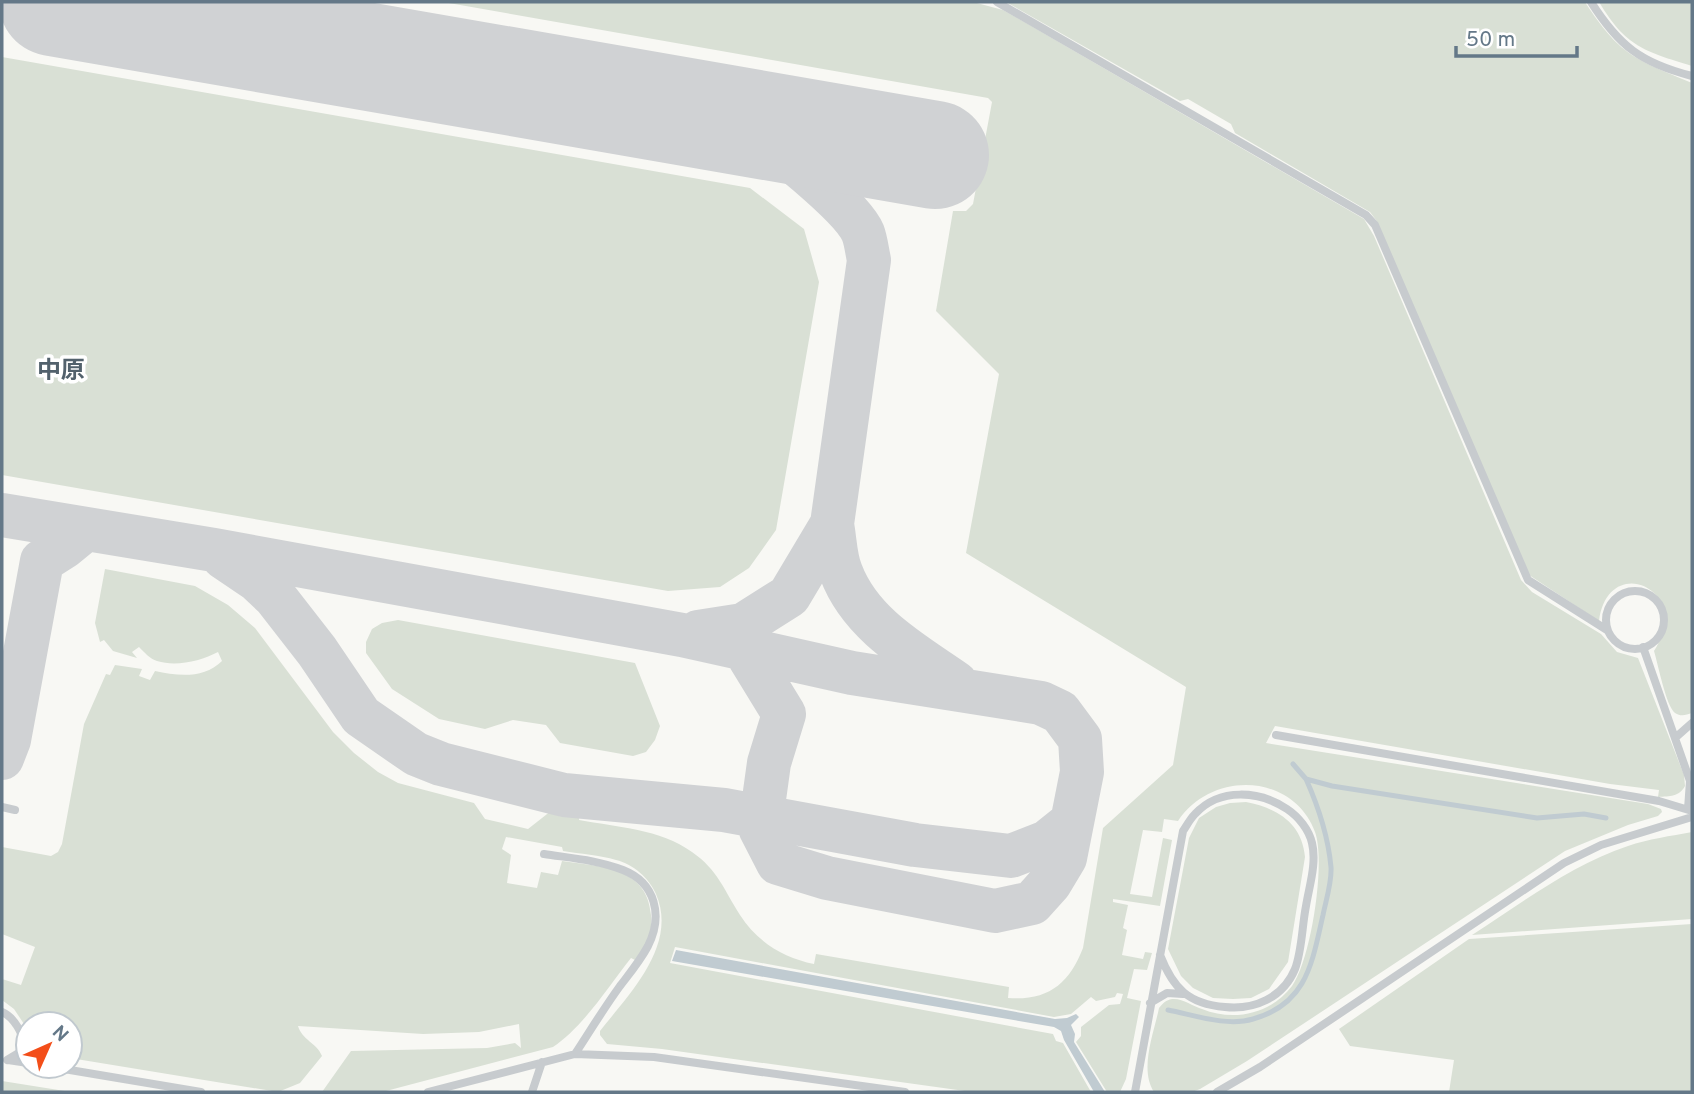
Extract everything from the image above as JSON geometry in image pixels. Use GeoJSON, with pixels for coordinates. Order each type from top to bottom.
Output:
{"type":"FeatureCollection","features":[{"type":"Feature","properties":{"kind":"lane"},"geometry":{"type":"LineString","coordinates":[[997,2],[1366,215],[1375,225],[1528,580],[1607,630],[1619,645],[1628,648],[1643,648],[1656,640],[1664,622],[1663,612],[1659,603],[1643,592],[1634,591],[1617,597],[1606,612],[1607,630]]}},
{"type":"Feature","properties":{"kind":"lane"},"geometry":{"type":"LineString","coordinates":[[1591,2],[1608,29],[1633,53],[1692,76]]}},
{"type":"Feature","properties":{"kind":"lane"},"geometry":{"type":"LineString","coordinates":[[1643,648],[1690,780],[1691,812]]}},
{"type":"Feature","properties":{"kind":"lane"},"geometry":{"type":"LineString","coordinates":[[1675,738],[1692,723]]}},
{"type":"Feature","properties":{"kind":"lane"},"geometry":{"type":"LineString","coordinates":[[1276,735],[1659,801],[1691,812]]}},
{"type":"Feature","properties":{"kind":"lane"},"geometry":{"type":"LineString","coordinates":[[1135,1092],[1150,1003],[1183,831],[1196,813],[1227,796],[1262,796],[1295,814],[1312,843],[1313,862],[1295,968],[1285,985],[1260,1004],[1243,1008],[1223,1007],[1183,994],[1167,993],[1150,1003]]}},
{"type":"Feature","properties":{"kind":"lane"},"geometry":{"type":"LineString","coordinates":[[2,807],[16,810]]}},
{"type":"Feature","properties":{"kind":"lane"},"geometry":{"type":"LineString","coordinates":[[1217,1092],[1260,1067],[1564,863],[1601,845],[1691,812]]}},
{"type":"Feature","properties":{"kind":"lane"},"geometry":{"type":"LineString","coordinates":[[544,854],[596,862],[625,871],[648,888],[657,910],[650,943],[575,1054]]}},
{"type":"Feature","properties":{"kind":"lane"},"geometry":{"type":"LineString","coordinates":[[1160,955],[1169,978],[1183,994]]}},
{"type":"Feature","properties":{"kind":"lane"},"geometry":{"type":"LineString","coordinates":[[428,1092],[575,1054],[654,1057],[905,1092]]}},
{"type":"Feature","properties":{"kind":"lane"},"geometry":{"type":"LineString","coordinates":[[532,1092],[542,1062]]}},
{"type":"Feature","properties":{"kind":"lane"},"geometry":{"type":"LineString","coordinates":[[84,1072],[201,1092]]}},
{"type":"Feature","properties":{"kind":"shaded area"},"geometry":{"type":"Polygon","coordinates":[[[443,2],[973,2],[1003,10],[1364,219],[1374,236],[1521,580],[1532,592],[1601,634],[1617,652],[1638,658],[1684,775],[1685,786],[1677,794],[1658,797],[1659,790],[1610,784],[1275,726],[1266,743],[1648,804],[1661,809],[1662,812],[1658,816],[1628,825],[1565,851],[1247,1061],[1192,1092],[1154,1092],[1150,1083],[1149,1051],[1160,1006],[1168,1000],[1176,999],[1227,1015],[1263,1009],[1283,996],[1292,986],[1299,973],[1311,934],[1319,865],[1315,832],[1304,812],[1289,798],[1271,789],[1251,785],[1230,787],[1211,793],[1193,804],[1178,821],[1164,819],[1162,832],[1143,830],[1130,894],[1152,897],[1163,838],[1172,840],[1160,906],[1113,899],[1113,902],[1128,905],[1123,928],[1127,930],[1122,955],[1143,959],[1145,952],[1152,953],[1147,970],[1134,969],[1127,998],[1141,1001],[1126,1079],[1120,1092],[1107,1092],[1076,1042],[1081,1036],[1081,1027],[1109,1005],[1120,1004],[1123,994],[1117,993],[1115,997],[1096,1001],[1091,997],[1071,1014],[1054,1017],[675,947],[670,963],[1053,1034],[1056,1041],[1063,1043],[1091,1092],[972,1092],[662,1049],[607,1044],[600,1031],[637,984],[656,950],[661,932],[661,913],[656,894],[640,872],[622,862],[506,837],[502,849],[511,855],[507,883],[537,888],[541,872],[558,875],[562,861],[619,872],[641,887],[648,899],[651,928],[642,950],[635,960],[631,958],[575,1029],[553,1047],[386,1091],[322,1092],[351,1051],[487,1048],[515,1043],[521,1048],[519,1024],[479,1032],[423,1034],[298,1026],[322,1056],[300,1083],[278,1092],[84,1060],[84,1010],[15,1010],[2,1000],[2,979],[21,985],[35,947],[2,934],[2,847],[51,856],[58,852],[62,844],[84,724],[106,674],[110,675],[115,665],[142,669],[139,676],[150,680],[155,671],[190,675],[207,671],[222,661],[218,652],[188,662],[164,663],[152,659],[139,647],[132,652],[137,658],[113,651],[104,640],[100,642],[95,623],[105,569],[195,586],[228,605],[255,628],[333,732],[378,772],[398,783],[474,803],[485,819],[528,829],[556,807],[580,812],[579,820],[638,830],[680,844],[708,866],[747,925],[763,941],[792,958],[814,964],[816,954],[1009,987],[1008,998],[1035,997],[1055,988],[1064,980],[1083,948],[1103,828],[1173,765],[1186,687],[966,553],[999,374],[936,311],[953,211],[966,211],[973,204],[992,102],[988,98],[443,2]]]}},
{"type":"Feature","properties":{"kind":"shaded area"},"geometry":{"type":"Polygon","coordinates":[[[1006,2],[1585,2],[1608,34],[1630,54],[1692,83],[1692,713],[1675,713],[1665,694],[1654,651],[1663,629],[1664,610],[1657,596],[1645,586],[1631,583],[1617,587],[1606,600],[1599,621],[1529,575],[1376,220],[1370,212],[1235,133],[1231,124],[1188,99],[1180,101],[1006,2]]]}},
{"type":"Feature","properties":{"kind":"shaded area"},"geometry":{"type":"Polygon","coordinates":[[[1599,2],[1692,2],[1692,66],[1638,45],[1618,29],[1599,2]]]}},
{"type":"Feature","properties":{"kind":"shaded area"},"geometry":{"type":"Polygon","coordinates":[[[2,57],[750,188],[804,229],[819,282],[776,530],[749,568],[720,587],[668,591],[2,475],[2,57]]]}},
{"type":"Feature","properties":{"kind":"shaded area"},"geometry":{"type":"Polygon","coordinates":[[[398,620],[635,663],[660,726],[655,740],[646,752],[633,756],[560,743],[546,725],[513,720],[485,729],[439,719],[392,689],[366,653],[366,642],[372,629],[382,623],[398,620]]]}},
{"type":"Feature","properties":{"kind":"shaded area"},"geometry":{"type":"Polygon","coordinates":[[[1246,802],[1268,808],[1286,819],[1299,835],[1303,845],[1305,857],[1288,962],[1269,989],[1251,998],[1213,998],[1193,988],[1181,976],[1168,949],[1189,838],[1199,818],[1216,807],[1246,802]]]}},
{"type":"Feature","properties":{"kind":"shaded area"},"geometry":{"type":"Polygon","coordinates":[[[1692,832],[1692,919],[1472,935],[1587,863],[1636,844],[1692,832]]]}},
{"type":"Feature","properties":{"kind":"shaded area"},"geometry":{"type":"Polygon","coordinates":[[[1692,924],[1692,1092],[1449,1092],[1454,1060],[1350,1046],[1339,1029],[1469,939],[1692,924]]]}},
{"type":"Feature","properties":{"kind":"shaded area"},"geometry":{"type":"Polygon","coordinates":[[[676,950],[1055,1019],[1076,1014],[1079,1017],[1071,1025],[1075,1034],[1074,1042],[1105,1092],[1094,1092],[1061,1031],[1054,1027],[672,961],[676,950]]]}},
{"type":"Feature","properties":{"kind":"shaded area"},"geometry":{"type":"Polygon","coordinates":[[[2,1081],[71,1092],[2,1092],[2,1081]]]}},
{"type":"Feature","properties":{"kind":"waterway"},"geometry":{"type":"LineString","coordinates":[[1293,764],[1306,779],[1332,786],[1537,818],[1584,814],[1606,818]]}},
{"type":"Feature","properties":{"kind":"waterway"},"geometry":{"type":"LineString","coordinates":[[1168,1010],[1222,1021],[1253,1019],[1285,1003],[1304,979],[1315,949],[1331,873],[1325,833],[1306,779]]}},
{"type":"Feature","properties":{"kind":"taxiway"},"geometry":{"type":"LineString","coordinates":[[698,632],[743,625],[789,596],[832,524],[869,260],[863,233],[856,221],[827,191],[742,122]]}},
{"type":"Feature","properties":{"kind":"taxiway"},"geometry":{"type":"LineString","coordinates":[[2,515],[214,550],[682,635],[852,673],[1041,703],[1060,712],[1080,739],[1082,772],[1065,858],[1050,883],[1032,903],[995,911],[827,878],[778,863],[760,828],[769,763],[784,714],[743,647]]}},
{"type":"Feature","properties":{"kind":"taxiway"},"geometry":{"type":"LineString","coordinates":[[832,524],[839,567],[861,607],[875,623],[906,649],[956,683]]}},
{"type":"Feature","properties":{"kind":"taxiway"},"geometry":{"type":"LineString","coordinates":[[2,758],[9,740],[42,561],[86,529]]}},
{"type":"Feature","properties":{"kind":"taxiway"},"geometry":{"type":"LineString","coordinates":[[223,557],[257,580],[275,597],[317,651],[361,716],[416,754],[441,764],[564,795],[724,810],[915,845],[1011,856],[1047,842],[1072,822]]}},
{"type":"Feature","properties":{"kind":"runway"},"geometry":{"type":"LineString","coordinates":[[53,2],[935,155]]}},
{"type":"Feature","properties":{"kind":"district","name":"中原"},"geometry":{"type":"Point","coordinates":[61,372]}}]}
